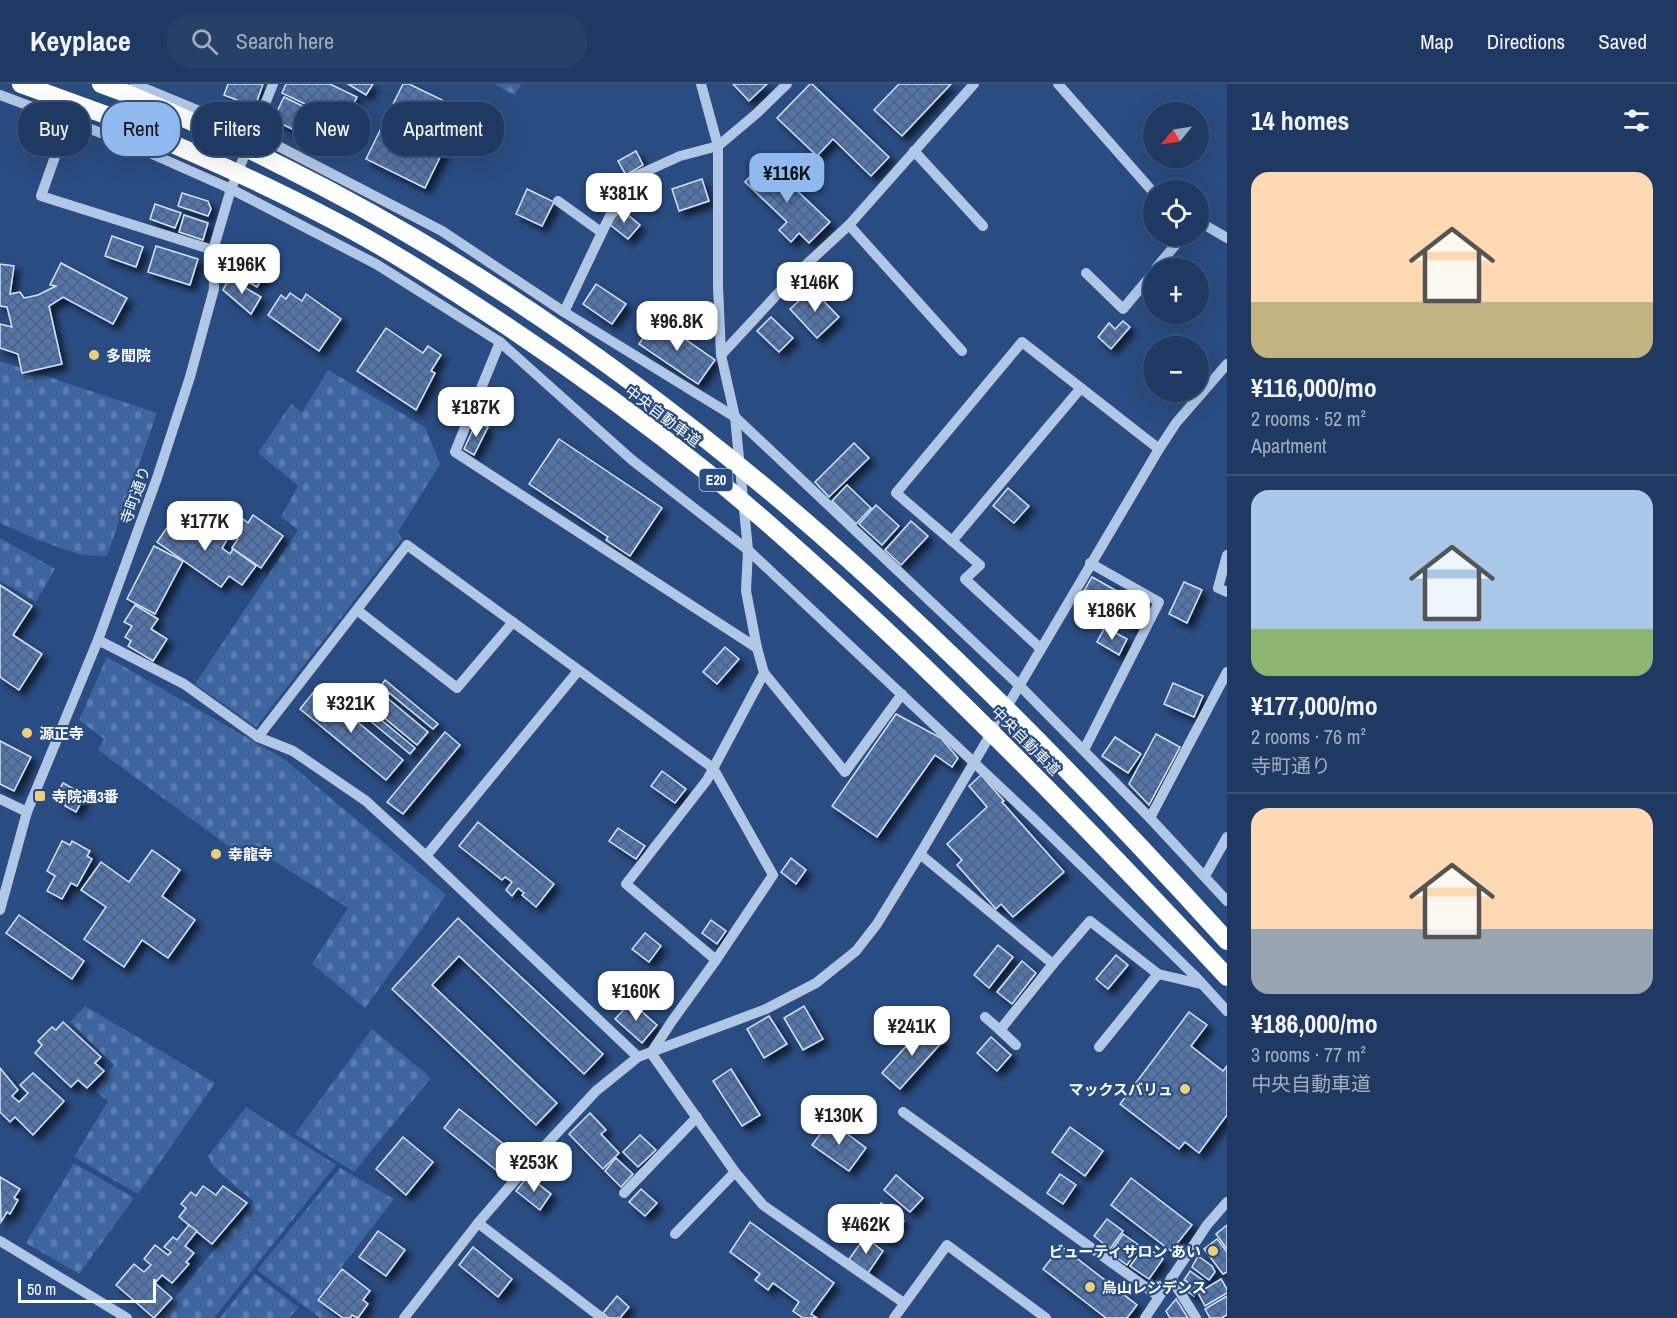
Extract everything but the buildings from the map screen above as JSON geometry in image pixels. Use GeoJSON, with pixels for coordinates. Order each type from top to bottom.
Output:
{"type":"FeatureCollection","features":[{"type":"Feature","properties":{"kind":"highway","name":"中央自動車道"},"geometry":{"type":"LineString","coordinates":[[21,84],[106,115],[201,156],[328,217],[465,298],[543,350],[631,414],[713,477],[797,549],[902,645],[1066,807],[1227,977]]}},
{"type":"Feature","properties":{"kind":"highway","name":"中央自動車道"},"geometry":{"type":"LineString","coordinates":[[100,84],[224,137],[344,197],[451,258],[534,312],[644,390],[730,457],[905,611],[1016,718],[1227,940]]}},
{"type":"Feature","properties":{"kind":"street"},"geometry":{"type":"LineString","coordinates":[[134,84],[192,108]]}},
{"type":"Feature","properties":{"kind":"street","name":"寺町通り"},"geometry":{"type":"LineString","coordinates":[[266,102],[273,84]]}},
{"type":"Feature","properties":{"kind":"street"},"geometry":{"type":"LineString","coordinates":[[701,84],[718,146],[718,286],[721,354],[735,417],[748,549],[746,591],[764,673],[845,772],[902,694]]}},
{"type":"Feature","properties":{"kind":"street"},"geometry":{"type":"LineString","coordinates":[[564,312],[627,180],[680,156],[718,146],[756,114],[786,84]]}},
{"type":"Feature","properties":{"kind":"street"},"geometry":{"type":"LineString","coordinates":[[721,354],[796,274],[849,225],[974,84]]}},
{"type":"Feature","properties":{"kind":"street"},"geometry":{"type":"LineString","coordinates":[[1058,84],[1143,181]]}},
{"type":"Feature","properties":{"kind":"street"},"geometry":{"type":"LineString","coordinates":[[0,95],[19,102]]}},
{"type":"Feature","properties":{"kind":"street"},"geometry":{"type":"LineString","coordinates":[[90,128],[231,189],[376,264],[500,342],[632,460],[748,549],[1034,819],[1227,1011]]}},
{"type":"Feature","properties":{"kind":"street"},"geometry":{"type":"LineString","coordinates":[[282,148],[442,231],[564,312],[735,417],[1019,685],[1150,818],[1227,901]]}},
{"type":"Feature","properties":{"kind":"street"},"geometry":{"type":"LineString","coordinates":[[914,151],[983,226]]}},
{"type":"Feature","properties":{"kind":"street"},"geometry":{"type":"LineString","coordinates":[[55,156],[41,196],[213,250]]}},
{"type":"Feature","properties":{"kind":"street","name":"寺町通り"},"geometry":{"type":"LineString","coordinates":[[0,910],[27,812],[99,640],[157,478],[190,377],[214,289],[213,250],[231,189],[244,156]]}},
{"type":"Feature","properties":{"kind":"street"},"geometry":{"type":"LineString","coordinates":[[558,201],[601,232]]}},
{"type":"Feature","properties":{"kind":"street"},"geometry":{"type":"LineString","coordinates":[[849,225],[962,351]]}},
{"type":"Feature","properties":{"kind":"street"},"geometry":{"type":"LineString","coordinates":[[1209,227],[1227,238]]}},
{"type":"Feature","properties":{"kind":"street"},"geometry":{"type":"LineString","coordinates":[[1165,258],[1175,246]]}},
{"type":"Feature","properties":{"kind":"street"},"geometry":{"type":"LineString","coordinates":[[1086,273],[1123,309],[1143,285]]}},
{"type":"Feature","properties":{"kind":"street"},"geometry":{"type":"LineString","coordinates":[[500,342],[455,452],[757,648]]}},
{"type":"Feature","properties":{"kind":"street"},"geometry":{"type":"LineString","coordinates":[[1040,648],[965,579],[980,566],[896,493],[1022,342],[1159,449]]}},
{"type":"Feature","properties":{"kind":"street"},"geometry":{"type":"LineString","coordinates":[[411,1316],[478,1223],[596,1091],[638,1057],[766,1010],[816,983],[856,951],[877,924],[920,854],[1159,449],[1176,423],[1227,363]]}},
{"type":"Feature","properties":{"kind":"street"},"geometry":{"type":"LineString","coordinates":[[952,541],[1081,388]]}},
{"type":"Feature","properties":{"kind":"street"},"geometry":{"type":"LineString","coordinates":[[258,736],[407,545],[713,768],[773,875],[651,1053]]}},
{"type":"Feature","properties":{"kind":"street"},"geometry":{"type":"LineString","coordinates":[[1227,555],[1218,588],[1227,592]]}},
{"type":"Feature","properties":{"kind":"street"},"geometry":{"type":"LineString","coordinates":[[1084,750],[1159,602],[1090,563]]}},
{"type":"Feature","properties":{"kind":"street"},"geometry":{"type":"LineString","coordinates":[[357,610],[457,688],[513,622]]}},
{"type":"Feature","properties":{"kind":"street"},"geometry":{"type":"LineString","coordinates":[[99,640],[183,684],[258,736],[293,751],[366,801],[638,1057]]}},
{"type":"Feature","properties":{"kind":"street"},"geometry":{"type":"LineString","coordinates":[[426,856],[578,671]]}},
{"type":"Feature","properties":{"kind":"street"},"geometry":{"type":"LineString","coordinates":[[1150,818],[1227,672]]}},
{"type":"Feature","properties":{"kind":"street"},"geometry":{"type":"LineString","coordinates":[[716,960],[626,884],[707,780],[764,673]]}},
{"type":"Feature","properties":{"kind":"street"},"geometry":{"type":"LineString","coordinates":[[0,799],[27,812]]}},
{"type":"Feature","properties":{"kind":"street"},"geometry":{"type":"LineString","coordinates":[[1205,876],[1227,837]]}},
{"type":"Feature","properties":{"kind":"street"},"geometry":{"type":"LineString","coordinates":[[920,854],[1053,964]]}},
{"type":"Feature","properties":{"kind":"street"},"geometry":{"type":"LineString","coordinates":[[1000,1030],[1090,921],[1158,974],[1198,980]]}},
{"type":"Feature","properties":{"kind":"street"},"geometry":{"type":"LineString","coordinates":[[1099,1047],[1158,974]]}},
{"type":"Feature","properties":{"kind":"street"},"geometry":{"type":"LineString","coordinates":[[985,1017],[1016,1045]]}},
{"type":"Feature","properties":{"kind":"street"},"geometry":{"type":"LineString","coordinates":[[651,1053],[735,1172],[763,1205],[904,1303]]}},
{"type":"Feature","properties":{"kind":"street"},"geometry":{"type":"LineString","coordinates":[[903,1112],[1158,1296]]}},
{"type":"Feature","properties":{"kind":"street"},"geometry":{"type":"LineString","coordinates":[[624,1193],[697,1117]]}},
{"type":"Feature","properties":{"kind":"street"},"geometry":{"type":"LineString","coordinates":[[675,1234],[735,1172]]}},
{"type":"Feature","properties":{"kind":"street"},"geometry":{"type":"LineString","coordinates":[[1145,1318],[1207,1225],[1227,1202]]}},
{"type":"Feature","properties":{"kind":"street"},"geometry":{"type":"LineString","coordinates":[[478,1223],[602,1318]]}},
{"type":"Feature","properties":{"kind":"street"},"geometry":{"type":"LineString","coordinates":[[0,1241],[127,1318]]}},
{"type":"Feature","properties":{"kind":"street"},"geometry":{"type":"LineString","coordinates":[[894,1318],[947,1245],[1046,1318]]}},
{"type":"Feature","properties":{"kind":"street"},"geometry":{"type":"LineString","coordinates":[[1171,1278],[1196,1318]]}},
{"type":"Feature","properties":{"kind":"green space"},"geometry":{"type":"Polygon","coordinates":[[[494,84],[521,84],[515,95],[494,84]]]}},
{"type":"Feature","properties":{"kind":"green space"},"geometry":{"type":"Polygon","coordinates":[[[0,361],[157,413],[107,556],[81,555],[38,540],[0,523],[0,361]]]}},
{"type":"Feature","properties":{"kind":"green space"},"geometry":{"type":"Polygon","coordinates":[[[328,370],[425,427],[440,464],[398,532],[402,539],[256,727],[195,684],[298,530],[281,517],[298,486],[258,453],[291,404],[302,412],[328,370]]]}},
{"type":"Feature","properties":{"kind":"green space"},"geometry":{"type":"Polygon","coordinates":[[[0,538],[55,569],[36,602],[0,581],[0,538]]]}},
{"type":"Feature","properties":{"kind":"green space"},"geometry":{"type":"Polygon","coordinates":[[[107,657],[284,759],[446,895],[365,1008],[312,964],[348,908],[254,848],[247,860],[98,750],[104,739],[79,720],[107,657]]]}},
{"type":"Feature","properties":{"kind":"green space"},"geometry":{"type":"Polygon","coordinates":[[[85,1006],[215,1083],[138,1194],[74,1157],[108,1101],[95,1091],[114,1065],[70,1022],[85,1006]]]}},
{"type":"Feature","properties":{"kind":"green space"},"geometry":{"type":"Polygon","coordinates":[[[372,1029],[431,1078],[354,1172],[295,1134],[372,1029]]]}},
{"type":"Feature","properties":{"kind":"green space"},"geometry":{"type":"Polygon","coordinates":[[[246,1107],[336,1165],[214,1318],[158,1318],[254,1202],[214,1167],[208,1156],[246,1107]]]}},
{"type":"Feature","properties":{"kind":"green space"},"geometry":{"type":"Polygon","coordinates":[[[74,1163],[134,1198],[79,1274],[26,1243],[74,1163]]]}},
{"type":"Feature","properties":{"kind":"green space"},"geometry":{"type":"Polygon","coordinates":[[[340,1168],[394,1199],[316,1300],[338,1318],[320,1318],[257,1270],[340,1168]]]}},
{"type":"Feature","properties":{"kind":"green space"},"geometry":{"type":"Polygon","coordinates":[[[255,1274],[298,1307],[290,1318],[220,1318],[255,1274]]]}},
{"type":"Feature","properties":{"kind":"place","name":"多聞院"},"geometry":{"type":"Point","coordinates":[94,355]}},
{"type":"Feature","properties":{"kind":"place","name":"源正寺"},"geometry":{"type":"Point","coordinates":[27,733]}},
{"type":"Feature","properties":{"kind":"place","name":"寺院通3番"},"geometry":{"type":"Point","coordinates":[40,796]}},
{"type":"Feature","properties":{"kind":"place","name":"幸龍寺"},"geometry":{"type":"Point","coordinates":[216,854]}},
{"type":"Feature","properties":{"kind":"place","name":"マックスバリュ"},"geometry":{"type":"Point","coordinates":[1185,1089]}},
{"type":"Feature","properties":{"kind":"place","name":"ビューティサロン あい"},"geometry":{"type":"Point","coordinates":[1213,1251]}},
{"type":"Feature","properties":{"kind":"place","name":"烏山レジデンス"},"geometry":{"type":"Point","coordinates":[1090,1287]}}]}
